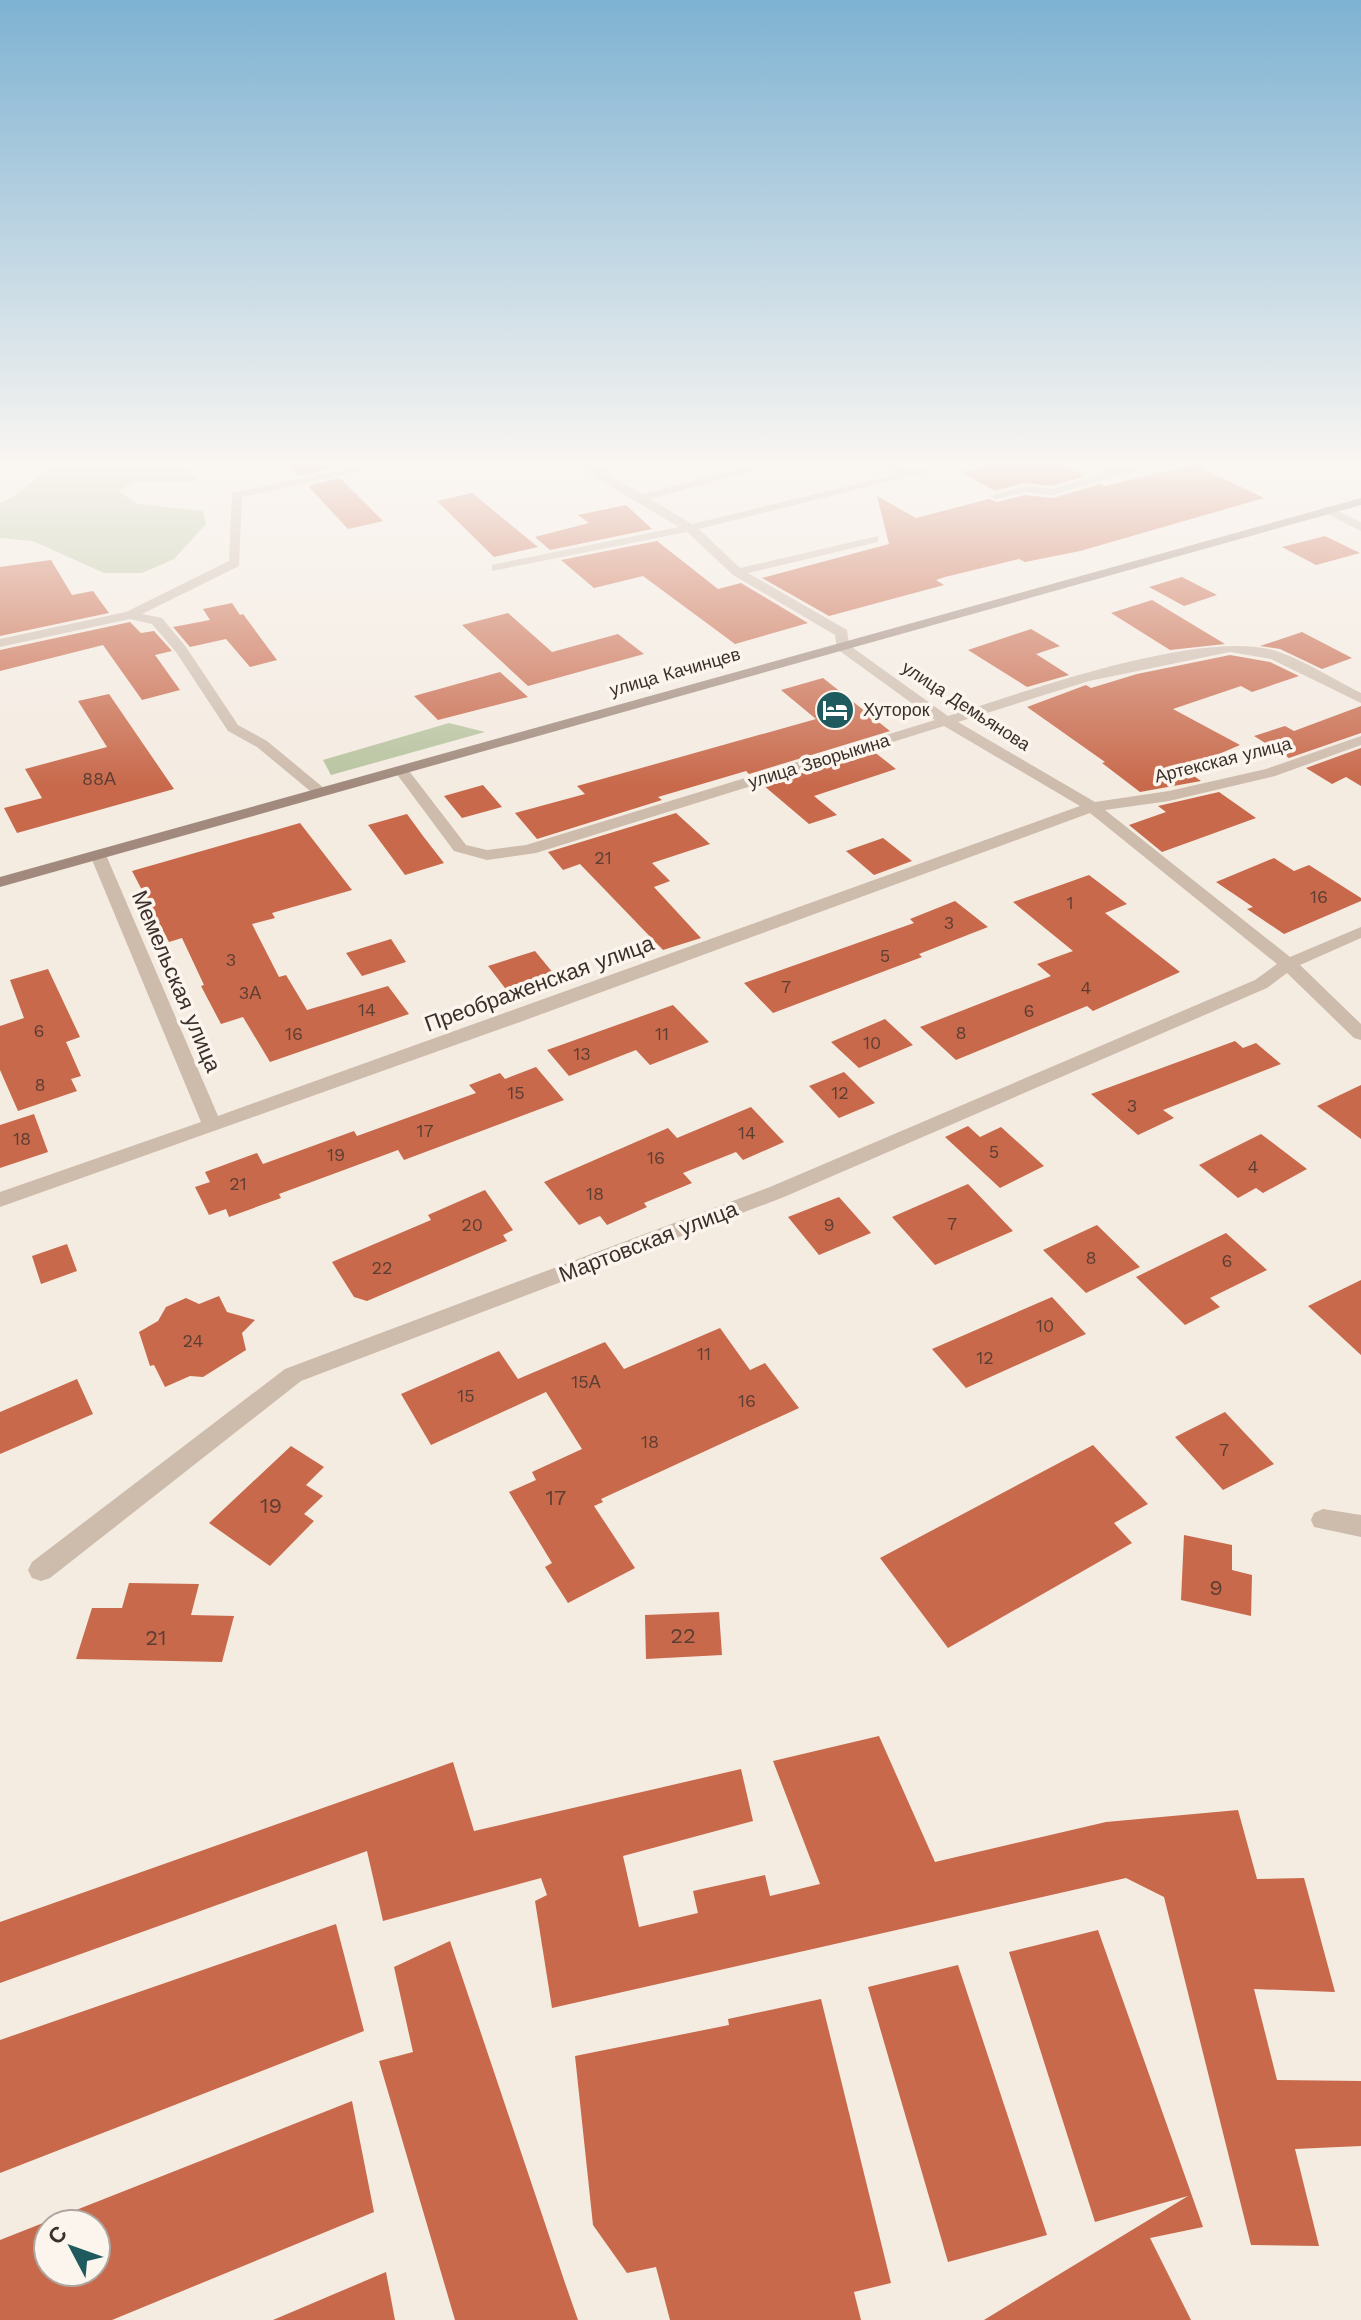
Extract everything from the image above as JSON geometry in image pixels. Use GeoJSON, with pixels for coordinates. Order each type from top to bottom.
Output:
{"type":"FeatureCollection","features":[{"type":"Feature","properties":{"kind":"main road","name":"улица Качинцев"},"geometry":{"type":"LineString","coordinates":[[0,882],[1112,570]]}},
{"type":"Feature","properties":{"kind":"street"},"geometry":{"type":"LineString","coordinates":[[0,643],[130,615],[220,570]]}},
{"type":"Feature","properties":{"kind":"street"},"geometry":{"type":"LineString","coordinates":[[737,572],[744,570]]}},
{"type":"Feature","properties":{"kind":"street","name":"улица Демьянова"},"geometry":{"type":"LineString","coordinates":[[737,572],[842,633],[842,646],[947,722],[1092,807],[1288,964],[1361,1034]]}},
{"type":"Feature","properties":{"kind":"street"},"geometry":{"type":"LineString","coordinates":[[130,615],[157,621],[181,650],[233,728],[262,744],[320,792]]}},
{"type":"Feature","properties":{"kind":"street","name":"улица Зворыкина"},"geometry":{"type":"LineString","coordinates":[[401,770],[460,848],[474,856],[500,856],[1085,678],[1230,648],[1275,655],[1361,699]]}},
{"type":"Feature","properties":{"kind":"street","name":"Артекская улица"},"geometry":{"type":"LineString","coordinates":[[1092,807],[1169,796],[1270,773],[1361,740]]}},
{"type":"Feature","properties":{"kind":"street","name":"Преображенская улица"},"geometry":{"type":"LineString","coordinates":[[0,1200],[514,1018],[1092,807]]}},
{"type":"Feature","properties":{"kind":"street","name":"Мемельская улица"},"geometry":{"type":"LineString","coordinates":[[98,855],[212,1125]]}},
{"type":"Feature","properties":{"kind":"street","name":"Мартовская улица"},"geometry":{"type":"LineString","coordinates":[[41,1570],[293,1375],[777,1192],[1261,984],[1288,964],[1361,932]]}},
{"type":"Feature","properties":{"kind":"street"},"geometry":{"type":"LineString","coordinates":[[1323,1520],[1361,1526]]}},
{"type":"Feature","properties":{"kind":"green space"},"geometry":{"type":"Polygon","coordinates":[[[98,570],[148,570],[142,573],[98,570]]]}},
{"type":"Feature","properties":{"kind":"green space"},"geometry":{"type":"Polygon","coordinates":[[[449,723],[485,732],[331,775],[323,760],[449,723]]]}},
{"type":"Feature","properties":{"kind":"building"},"geometry":{"type":"Polygon","coordinates":[[[0,570],[57,570],[72,595],[93,591],[109,613],[0,636],[0,570]]]}},
{"type":"Feature","properties":{"kind":"building"},"geometry":{"type":"Polygon","coordinates":[[[573,570],[694,570],[718,589],[741,583],[808,623],[735,644],[643,576],[594,588],[573,570]]]}},
{"type":"Feature","properties":{"kind":"building"},"geometry":{"type":"Polygon","coordinates":[[[791,570],[973,570],[936,580],[944,585],[829,616],[762,578],[791,570]]]}},
{"type":"Feature","properties":{"kind":"building"},"geometry":{"type":"Polygon","coordinates":[[[1182,577],[1217,595],[1184,606],[1149,587],[1182,577]]]}},
{"type":"Feature","properties":{"kind":"building"},"geometry":{"type":"Polygon","coordinates":[[[1152,600],[1225,644],[1170,650],[1111,613],[1152,600]]]}},
{"type":"Feature","properties":{"kind":"building"},"geometry":{"type":"Polygon","coordinates":[[[232,603],[277,660],[250,667],[226,639],[190,647],[173,627],[210,620],[203,609],[232,603]]]}},
{"type":"Feature","properties":{"kind":"building"},"geometry":{"type":"Polygon","coordinates":[[[508,613],[552,652],[618,634],[644,654],[528,686],[462,625],[508,613]]]}},
{"type":"Feature","properties":{"kind":"building"},"geometry":{"type":"Polygon","coordinates":[[[130,622],[141,633],[154,631],[172,651],[155,655],[180,690],[142,700],[103,645],[0,671],[0,650],[130,622]]]}},
{"type":"Feature","properties":{"kind":"building"},"geometry":{"type":"Polygon","coordinates":[[[1031,629],[1060,646],[1036,654],[1069,675],[1027,687],[968,650],[1031,629]]]}},
{"type":"Feature","properties":{"kind":"building"},"geometry":{"type":"Polygon","coordinates":[[[1302,632],[1352,658],[1322,669],[1280,649],[1260,646],[1302,632]]]}},
{"type":"Feature","properties":{"kind":"building"},"geometry":{"type":"Polygon","coordinates":[[[1230,655],[1270,662],[1299,676],[1252,692],[1241,686],[1173,709],[1240,745],[1184,769],[1201,781],[1140,792],[1102,763],[1105,762],[1027,707],[1086,685],[1091,688],[1137,674],[1230,655]]]}},
{"type":"Feature","properties":{"kind":"building"},"geometry":{"type":"Polygon","coordinates":[[[500,672],[528,697],[438,720],[414,696],[500,672]]]}},
{"type":"Feature","properties":{"kind":"building"},"geometry":{"type":"Polygon","coordinates":[[[823,678],[890,731],[749,774],[746,771],[658,797],[662,800],[537,839],[515,813],[585,794],[577,786],[816,719],[781,690],[823,678]]]}},
{"type":"Feature","properties":{"kind":"building"},"geometry":{"type":"Polygon","coordinates":[[[109,694],[174,789],[17,833],[4,808],[42,798],[25,769],[107,747],[78,701],[109,694]]]}},
{"type":"Feature","properties":{"kind":"building"},"geometry":{"type":"Polygon","coordinates":[[[1361,706],[1361,733],[1289,758],[1254,736],[1285,726],[1294,731],[1361,706]]]}},
{"type":"Feature","properties":{"kind":"building"},"geometry":{"type":"Polygon","coordinates":[[[1361,748],[1361,786],[1346,777],[1332,784],[1306,768],[1361,748]]]}},
{"type":"Feature","properties":{"kind":"building"},"geometry":{"type":"Polygon","coordinates":[[[873,751],[896,769],[814,796],[837,815],[809,824],[763,785],[873,751]]]}},
{"type":"Feature","properties":{"kind":"building"},"geometry":{"type":"Polygon","coordinates":[[[483,785],[502,807],[462,818],[444,796],[483,785]]]}},
{"type":"Feature","properties":{"kind":"building"},"geometry":{"type":"Polygon","coordinates":[[[1219,792],[1256,818],[1162,852],[1129,825],[1166,812],[1158,806],[1219,792]]]}},
{"type":"Feature","properties":{"kind":"building"},"geometry":{"type":"Polygon","coordinates":[[[676,813],[710,844],[652,863],[670,881],[654,887],[701,938],[663,950],[580,864],[563,870],[548,852],[676,813]]]}},
{"type":"Feature","properties":{"kind":"building"},"geometry":{"type":"Polygon","coordinates":[[[407,814],[444,863],[405,875],[368,825],[407,814]]]}},
{"type":"Feature","properties":{"kind":"building"},"geometry":{"type":"Polygon","coordinates":[[[300,823],[352,890],[272,913],[275,918],[252,924],[279,977],[286,975],[307,1010],[388,986],[409,1014],[270,1062],[243,1017],[221,1024],[201,986],[204,985],[182,938],[169,942],[132,871],[300,823]]]}},
{"type":"Feature","properties":{"kind":"building"},"geometry":{"type":"Polygon","coordinates":[[[883,838],[912,861],[874,875],[846,851],[883,838]]]}},
{"type":"Feature","properties":{"kind":"building"},"geometry":{"type":"Polygon","coordinates":[[[1274,858],[1294,871],[1309,865],[1361,898],[1361,901],[1284,934],[1247,909],[1253,907],[1216,882],[1274,858]]]}},
{"type":"Feature","properties":{"kind":"building"},"geometry":{"type":"Polygon","coordinates":[[[1089,875],[1127,904],[1105,913],[1180,972],[1093,1011],[1087,1006],[956,1060],[920,1027],[1051,976],[1037,964],[1073,951],[1013,902],[1089,875]]]}},
{"type":"Feature","properties":{"kind":"building"},"geometry":{"type":"Polygon","coordinates":[[[955,901],[988,927],[919,954],[922,957],[773,1013],[744,983],[914,923],[910,919],[955,901]]]}},
{"type":"Feature","properties":{"kind":"building"},"geometry":{"type":"Polygon","coordinates":[[[391,939],[406,962],[362,976],[346,953],[391,939]]]}},
{"type":"Feature","properties":{"kind":"building"},"geometry":{"type":"Polygon","coordinates":[[[535,951],[563,985],[515,1001],[488,966],[535,951]]]}},
{"type":"Feature","properties":{"kind":"building"},"geometry":{"type":"Polygon","coordinates":[[[48,969],[80,1037],[66,1042],[81,1076],[71,1079],[77,1091],[18,1111],[0,1070],[0,1026],[24,1018],[10,980],[48,969]]]}},
{"type":"Feature","properties":{"kind":"building"},"geometry":{"type":"Polygon","coordinates":[[[673,1005],[709,1042],[650,1065],[636,1050],[569,1076],[547,1050],[673,1005]]]}},
{"type":"Feature","properties":{"kind":"building"},"geometry":{"type":"Polygon","coordinates":[[[885,1019],[913,1045],[859,1068],[831,1042],[885,1019]]]}},
{"type":"Feature","properties":{"kind":"building"},"geometry":{"type":"Polygon","coordinates":[[[1235,1041],[1243,1048],[1256,1043],[1281,1064],[1163,1110],[1174,1118],[1138,1135],[1091,1094],[1235,1041]]]}},
{"type":"Feature","properties":{"kind":"building"},"geometry":{"type":"Polygon","coordinates":[[[536,1067],[564,1100],[404,1160],[398,1150],[279,1194],[281,1198],[229,1217],[226,1209],[209,1215],[195,1187],[210,1182],[205,1172],[257,1153],[263,1164],[354,1131],[357,1136],[476,1093],[469,1085],[500,1073],[505,1079],[536,1067]]]}},
{"type":"Feature","properties":{"kind":"building"},"geometry":{"type":"Polygon","coordinates":[[[844,1072],[875,1103],[839,1118],[809,1086],[844,1072]]]}},
{"type":"Feature","properties":{"kind":"building"},"geometry":{"type":"Polygon","coordinates":[[[1361,1085],[1361,1139],[1317,1106],[1361,1085]]]}},
{"type":"Feature","properties":{"kind":"building"},"geometry":{"type":"Polygon","coordinates":[[[751,1107],[784,1142],[743,1160],[736,1152],[683,1173],[692,1183],[644,1203],[647,1207],[607,1225],[600,1216],[579,1225],[544,1182],[668,1128],[677,1138],[751,1107]]]}},
{"type":"Feature","properties":{"kind":"building"},"geometry":{"type":"Polygon","coordinates":[[[34,1114],[48,1152],[0,1168],[0,1125],[34,1114]]]}},
{"type":"Feature","properties":{"kind":"building"},"geometry":{"type":"Polygon","coordinates":[[[968,1126],[980,1137],[1001,1127],[1044,1166],[1000,1188],[945,1137],[968,1126]]]}},
{"type":"Feature","properties":{"kind":"building"},"geometry":{"type":"Polygon","coordinates":[[[1261,1134],[1307,1169],[1263,1193],[1256,1188],[1238,1198],[1199,1165],[1261,1134]]]}},
{"type":"Feature","properties":{"kind":"building"},"geometry":{"type":"Polygon","coordinates":[[[968,1184],[1013,1231],[935,1265],[892,1217],[968,1184]]]}},
{"type":"Feature","properties":{"kind":"building"},"geometry":{"type":"Polygon","coordinates":[[[485,1190],[513,1230],[503,1235],[507,1241],[367,1301],[354,1297],[332,1262],[431,1220],[428,1215],[485,1190]]]}},
{"type":"Feature","properties":{"kind":"building"},"geometry":{"type":"Polygon","coordinates":[[[839,1197],[871,1233],[819,1255],[788,1217],[839,1197]]]}},
{"type":"Feature","properties":{"kind":"building"},"geometry":{"type":"Polygon","coordinates":[[[1097,1225],[1140,1267],[1086,1293],[1043,1250],[1097,1225]]]}},
{"type":"Feature","properties":{"kind":"building"},"geometry":{"type":"Polygon","coordinates":[[[1226,1233],[1267,1270],[1210,1298],[1220,1307],[1185,1325],[1136,1277],[1226,1233]]]}},
{"type":"Feature","properties":{"kind":"building"},"geometry":{"type":"Polygon","coordinates":[[[67,1244],[77,1271],[41,1284],[32,1256],[67,1244]]]}},
{"type":"Feature","properties":{"kind":"building"},"geometry":{"type":"Polygon","coordinates":[[[1361,1280],[1361,1355],[1308,1306],[1361,1280]]]}},
{"type":"Feature","properties":{"kind":"building"},"geometry":{"type":"Polygon","coordinates":[[[219,1296],[227,1312],[255,1320],[242,1333],[246,1350],[203,1377],[190,1376],[165,1387],[154,1365],[150,1366],[139,1332],[158,1321],[166,1307],[186,1298],[199,1304],[219,1296]]]}},
{"type":"Feature","properties":{"kind":"building"},"geometry":{"type":"Polygon","coordinates":[[[1052,1297],[1086,1334],[966,1388],[932,1349],[1052,1297]]]}},
{"type":"Feature","properties":{"kind":"building"},"geometry":{"type":"Polygon","coordinates":[[[720,1328],[750,1370],[765,1363],[799,1408],[601,1499],[603,1502],[594,1506],[635,1568],[568,1603],[545,1567],[552,1563],[509,1492],[536,1480],[532,1472],[582,1449],[546,1392],[431,1445],[401,1394],[499,1351],[518,1379],[605,1342],[624,1369],[720,1328]]]}},
{"type":"Feature","properties":{"kind":"building"},"geometry":{"type":"Polygon","coordinates":[[[77,1379],[93,1414],[0,1454],[0,1412],[77,1379]]]}},
{"type":"Feature","properties":{"kind":"building"},"geometry":{"type":"Polygon","coordinates":[[[1225,1412],[1274,1464],[1223,1490],[1175,1437],[1225,1412]]]}},
{"type":"Feature","properties":{"kind":"building"},"geometry":{"type":"Polygon","coordinates":[[[1093,1445],[1148,1504],[1114,1523],[1132,1543],[948,1648],[880,1558],[1093,1445]]]}},
{"type":"Feature","properties":{"kind":"building"},"geometry":{"type":"Polygon","coordinates":[[[291,1446],[324,1467],[306,1485],[323,1496],[304,1514],[314,1521],[270,1566],[209,1523],[291,1446]]]}},
{"type":"Feature","properties":{"kind":"building"},"geometry":{"type":"Polygon","coordinates":[[[1184,1535],[1232,1545],[1232,1570],[1252,1575],[1251,1616],[1181,1600],[1184,1535]]]}},
{"type":"Feature","properties":{"kind":"building"},"geometry":{"type":"Polygon","coordinates":[[[129,1583],[199,1584],[191,1615],[234,1616],[222,1662],[76,1659],[92,1608],[122,1608],[129,1583]]]}},
{"type":"Feature","properties":{"kind":"building"},"geometry":{"type":"Polygon","coordinates":[[[719,1612],[722,1655],[646,1659],[645,1615],[719,1612]]]}},
{"type":"Feature","properties":{"kind":"building"},"geometry":{"type":"Polygon","coordinates":[[[879,1736],[935,1862],[1106,1822],[1238,1810],[1257,1879],[1304,1878],[1335,1992],[1254,1989],[1277,2080],[1361,2081],[1361,2146],[1295,2149],[1319,2246],[1251,2245],[1164,1897],[1126,1878],[552,2008],[535,1901],[547,1895],[541,1878],[383,1921],[367,1851],[0,1983],[0,1922],[453,1762],[474,1831],[741,1769],[753,1821],[623,1856],[639,1927],[698,1913],[693,1891],[765,1875],[770,1896],[820,1884],[773,1761],[879,1736]]]}},
{"type":"Feature","properties":{"kind":"building"},"geometry":{"type":"Polygon","coordinates":[[[336,1924],[364,2031],[0,2173],[0,2040],[336,1924]]]}},
{"type":"Feature","properties":{"kind":"building"},"geometry":{"type":"Polygon","coordinates":[[[1098,1930],[1203,2227],[1150,2238],[1191,2320],[984,2320],[1188,2196],[1095,2222],[1009,1952],[1098,1930]]]}},
{"type":"Feature","properties":{"kind":"building"},"geometry":{"type":"Polygon","coordinates":[[[450,1941],[578,2320],[455,2320],[379,2061],[413,2052],[394,1967],[450,1941]]]}},
{"type":"Feature","properties":{"kind":"building"},"geometry":{"type":"Polygon","coordinates":[[[958,1965],[1047,2235],[948,2262],[868,1987],[958,1965]]]}},
{"type":"Feature","properties":{"kind":"building"},"geometry":{"type":"Polygon","coordinates":[[[821,1999],[891,2283],[854,2292],[861,2320],[670,2320],[656,2267],[627,2273],[593,2225],[575,2056],[729,2025],[728,2019],[821,1999]]]}},
{"type":"Feature","properties":{"kind":"building"},"geometry":{"type":"Polygon","coordinates":[[[352,2101],[374,2212],[112,2320],[0,2320],[0,2240],[32,2227],[32,2288],[112,2288],[112,2208],[81,2208],[352,2101]]]}},
{"type":"Feature","properties":{"kind":"building"},"geometry":{"type":"Polygon","coordinates":[[[386,2272],[395,2320],[273,2320],[386,2272]]]}},
{"type":"Feature","properties":{"kind":"place","name":"Хуторок"},"geometry":{"type":"Point","coordinates":[835,710]}}]}
